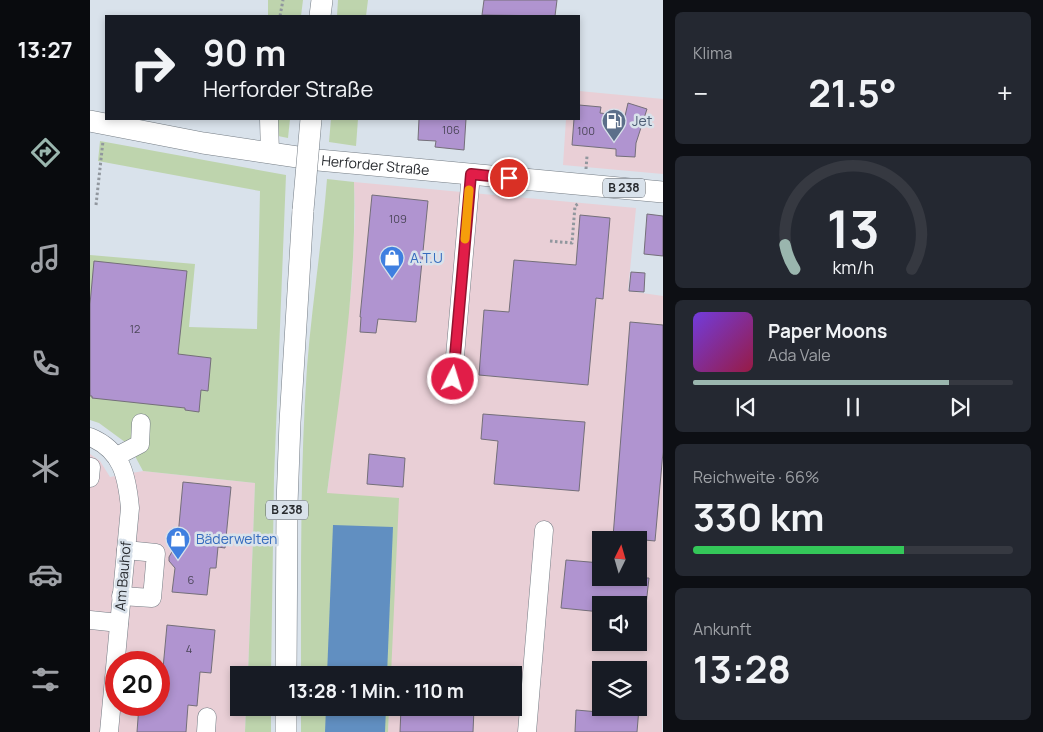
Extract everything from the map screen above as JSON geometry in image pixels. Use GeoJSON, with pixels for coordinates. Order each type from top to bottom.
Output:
{"type":"FeatureCollection","features":[{"type":"Feature","properties":{"kind":"main road"},"geometry":{"type":"LineString","coordinates":[[320,15],[322,0]]}},
{"type":"Feature","properties":{"kind":"main road","name":"B 238"},"geometry":{"type":"LineString","coordinates":[[286,666],[288,458],[303,210],[311,120]]}},
{"type":"Feature","properties":{"kind":"main road","name":"Herforder Straße"},"geometry":{"type":"LineString","coordinates":[[98,122],[202,143],[270,154],[335,162],[663,192]]}},
{"type":"Feature","properties":{"kind":"main road"},"geometry":{"type":"LineString","coordinates":[[286,716],[286,732]]}},
{"type":"Feature","properties":{"kind":"street"},"geometry":{"type":"LineString","coordinates":[[269,120],[270,154]]}},
{"type":"Feature","properties":{"kind":"street"},"geometry":{"type":"LineString","coordinates":[[453,379],[471,174]]}},
{"type":"Feature","properties":{"kind":"street"},"geometry":{"type":"LineString","coordinates":[[117,456],[140,444],[142,423]]}},
{"type":"Feature","properties":{"kind":"street","name":"Am Bauhof"},"geometry":{"type":"LineString","coordinates":[[90,437],[97,440],[117,456],[127,481],[130,508],[109,732]]}},
{"type":"Feature","properties":{"kind":"street"},"geometry":{"type":"LineString","coordinates":[[527,732],[544,530]]}},
{"type":"Feature","properties":{"kind":"street"},"geometry":{"type":"LineString","coordinates":[[122,596],[152,598],[156,553],[126,550]]}},
{"type":"Feature","properties":{"kind":"street"},"geometry":{"type":"LineString","coordinates":[[90,620],[119,623]]}},
{"type":"Feature","properties":{"kind":"path"},"geometry":{"type":"LineString","coordinates":[[280,15],[283,0]]}},
{"type":"Feature","properties":{"kind":"path"},"geometry":{"type":"LineString","coordinates":[[96,205],[98,122]]}},
{"type":"Feature","properties":{"kind":"path"},"geometry":{"type":"LineString","coordinates":[[550,241],[572,243],[575,206],[583,200],[587,156]]}},
{"type":"Feature","properties":{"kind":"shaded area","name":"Jet"},"geometry":{"type":"Polygon","coordinates":[[[580,91],[663,99],[663,174],[563,165],[566,120],[580,120],[580,91]]]}},
{"type":"Feature","properties":{"kind":"shaded area"},"geometry":{"type":"Polygon","coordinates":[[[354,182],[636,208],[628,291],[663,296],[662,732],[388,732],[389,716],[522,716],[522,666],[388,666],[327,494],[352,282],[355,214],[354,182]]]}},
{"type":"Feature","properties":{"kind":"shaded area"},"geometry":{"type":"Polygon","coordinates":[[[90,454],[100,461],[110,477],[143,471],[255,483],[248,666],[230,666],[230,716],[246,716],[245,732],[90,732],[90,454]]]}},
{"type":"Feature","properties":{"kind":"green space"},"geometry":{"type":"Polygon","coordinates":[[[268,0],[303,0],[301,15],[268,15],[268,0]]]}},
{"type":"Feature","properties":{"kind":"green space"},"geometry":{"type":"Polygon","coordinates":[[[338,0],[368,0],[366,15],[337,15],[338,0]]]}},
{"type":"Feature","properties":{"kind":"green space"},"geometry":{"type":"Polygon","coordinates":[[[273,120],[290,120],[288,138],[273,135],[273,120]]]}},
{"type":"Feature","properties":{"kind":"green space"},"geometry":{"type":"Polygon","coordinates":[[[331,120],[358,120],[356,146],[329,142],[331,120]]]}},
{"type":"Feature","properties":{"kind":"green space"},"geometry":{"type":"Polygon","coordinates":[[[100,141],[286,175],[274,478],[271,666],[248,666],[255,483],[143,471],[129,445],[99,423],[90,420],[90,255],[195,264],[189,327],[257,329],[260,191],[98,161],[100,141]]]}},
{"type":"Feature","properties":{"kind":"green space"},"geometry":{"type":"Polygon","coordinates":[[[327,179],[354,182],[353,260],[350,299],[327,493],[399,498],[391,666],[301,666],[303,444],[309,343],[327,179]]]}},
{"type":"Feature","properties":{"kind":"green space"},"geometry":{"type":"Polygon","coordinates":[[[246,716],[271,716],[271,732],[245,732],[246,716]]]}},
{"type":"Feature","properties":{"kind":"green space"},"geometry":{"type":"Polygon","coordinates":[[[301,716],[389,716],[388,732],[301,732],[301,716]]]}},
{"type":"Feature","properties":{"kind":"water"},"geometry":{"type":"Polygon","coordinates":[[[333,525],[393,527],[387,666],[327,666],[333,525]]]}},
{"type":"Feature","properties":{"kind":"water"},"geometry":{"type":"Polygon","coordinates":[[[326,716],[386,716],[385,732],[325,732],[326,716]]]}},
{"type":"Feature","properties":{"kind":"building"},"geometry":{"type":"Polygon","coordinates":[[[484,0],[557,0],[555,15],[482,15],[484,0]]]}},
{"type":"Feature","properties":{"kind":"building"},"geometry":{"type":"Polygon","coordinates":[[[628,103],[647,109],[636,143],[635,157],[616,156],[616,149],[572,145],[574,120],[580,120],[580,105],[601,107],[600,113],[625,116],[628,103]]]}},
{"type":"Feature","properties":{"kind":"building"},"geometry":{"type":"Polygon","coordinates":[[[419,120],[466,120],[464,150],[435,147],[436,141],[418,140],[419,120]]]}},
{"type":"Feature","properties":{"kind":"building","name":"A.T.U"},"geometry":{"type":"Polygon","coordinates":[[[372,195],[428,201],[416,322],[378,319],[376,333],[360,332],[372,195]]]}},
{"type":"Feature","properties":{"kind":"building"},"geometry":{"type":"Polygon","coordinates":[[[647,214],[663,216],[663,256],[644,254],[647,214]]]}},
{"type":"Feature","properties":{"kind":"building"},"geometry":{"type":"Polygon","coordinates":[[[580,215],[610,218],[603,299],[596,298],[588,385],[479,375],[484,310],[509,312],[514,260],[576,265],[580,215]]]}},
{"type":"Feature","properties":{"kind":"building"},"geometry":{"type":"Polygon","coordinates":[[[94,261],[187,271],[178,354],[211,358],[208,391],[201,390],[199,412],[185,410],[185,408],[92,398],[90,396],[90,304],[94,261]]]}},
{"type":"Feature","properties":{"kind":"building"},"geometry":{"type":"Polygon","coordinates":[[[631,272],[645,273],[644,292],[629,291],[631,272]]]}},
{"type":"Feature","properties":{"kind":"building"},"geometry":{"type":"Polygon","coordinates":[[[630,322],[663,325],[663,452],[655,541],[648,540],[648,531],[613,531],[630,322]]]}},
{"type":"Feature","properties":{"kind":"building"},"geometry":{"type":"Polygon","coordinates":[[[483,414],[585,422],[579,491],[494,484],[498,441],[481,439],[483,414]]]}},
{"type":"Feature","properties":{"kind":"building"},"geometry":{"type":"Polygon","coordinates":[[[369,454],[405,458],[403,487],[367,484],[369,454]]]}},
{"type":"Feature","properties":{"kind":"building"},"geometry":{"type":"Polygon","coordinates":[[[183,482],[231,487],[225,548],[218,547],[216,568],[210,568],[207,595],[172,592],[175,568],[169,561],[169,557],[177,547],[183,482]]]}},
{"type":"Feature","properties":{"kind":"building"},"geometry":{"type":"Polygon","coordinates":[[[566,560],[592,562],[592,586],[648,586],[649,578],[647,596],[592,596],[592,611],[561,608],[566,560]]]}},
{"type":"Feature","properties":{"kind":"building"},"geometry":{"type":"Polygon","coordinates":[[[167,625],[215,630],[211,673],[200,672],[197,706],[188,705],[186,732],[137,732],[138,716],[170,716],[170,651],[165,651],[167,625]]]}},
{"type":"Feature","properties":{"kind":"building"},"geometry":{"type":"Polygon","coordinates":[[[576,710],[592,711],[592,716],[638,716],[637,732],[575,732],[576,710]]]}},
{"type":"Feature","properties":{"kind":"building"},"geometry":{"type":"Polygon","coordinates":[[[401,716],[474,716],[473,732],[400,732],[401,716]]]}},
{"type":"Feature","properties":{"kind":"slow traffic"},"geometry":{"type":"LineString","coordinates":[[465,239],[469,190]]}},
{"type":"Feature","properties":{"kind":"place","name":"Jet"},"geometry":{"type":"Point","coordinates":[614,142]}},
{"type":"Feature","properties":{"kind":"place","name":"A.T.U"},"geometry":{"type":"Point","coordinates":[392,279]}},
{"type":"Feature","properties":{"kind":"place","name":"Bäderwelten"},"geometry":{"type":"Point","coordinates":[178,560]}},
{"type":"Feature","properties":{"kind":"route"},"geometry":{"type":"LineString","coordinates":[[453,379],[471,174],[509,178]]}}]}
